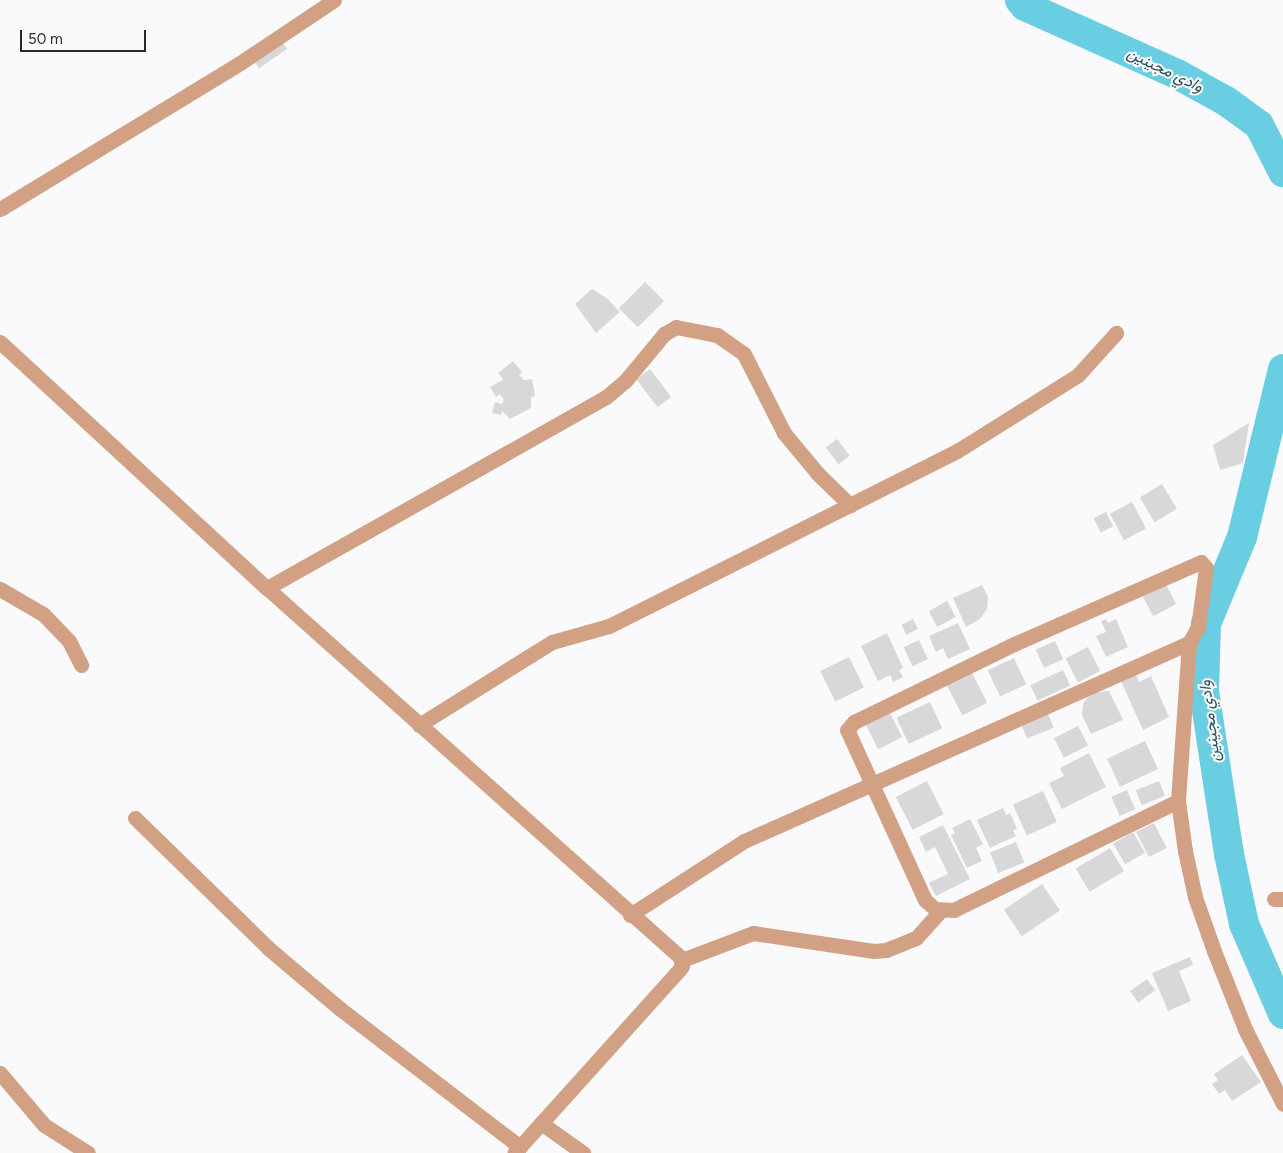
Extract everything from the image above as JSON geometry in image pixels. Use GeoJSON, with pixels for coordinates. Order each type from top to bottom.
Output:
{"type":"FeatureCollection","features":[{"type":"Feature","properties":{"kind":"street"},"geometry":{"type":"LineString","coordinates":[[0,209],[240,63],[334,0]]}},
{"type":"Feature","properties":{"kind":"street"},"geometry":{"type":"LineString","coordinates":[[267,588],[606,397],[626,380],[664,334],[676,327],[722,337],[744,354],[784,433],[818,474],[850,505]]}},
{"type":"Feature","properties":{"kind":"street"},"geometry":{"type":"LineString","coordinates":[[418,725],[552,642],[609,626],[957,451],[1078,375],[1116,333]]}},
{"type":"Feature","properties":{"kind":"street"},"geometry":{"type":"LineString","coordinates":[[0,342],[418,725],[682,960]]}},
{"type":"Feature","properties":{"kind":"street"},"geometry":{"type":"LineString","coordinates":[[1178,802],[954,910],[941,910],[925,900],[874,784],[849,739],[847,730],[854,722],[1014,644],[1201,562],[1206,568],[1198,627],[1189,643],[1178,802],[1195,896],[1245,1030],[1283,1104]]}},
{"type":"Feature","properties":{"kind":"street"},"geometry":{"type":"LineString","coordinates":[[0,589],[43,614],[69,640],[81,664]]}},
{"type":"Feature","properties":{"kind":"street"},"geometry":{"type":"LineString","coordinates":[[630,915],[744,841],[1189,643]]}},
{"type":"Feature","properties":{"kind":"street"},"geometry":{"type":"LineString","coordinates":[[135,818],[275,954],[339,1008],[517,1150],[679,970],[682,960]]}},
{"type":"Feature","properties":{"kind":"street"},"geometry":{"type":"LineString","coordinates":[[682,960],[753,933],[874,951],[886,950],[916,938],[941,910]]}},
{"type":"Feature","properties":{"kind":"street"},"geometry":{"type":"LineString","coordinates":[[0,1074],[44,1125],[88,1153]]}},
{"type":"Feature","properties":{"kind":"street"},"geometry":{"type":"LineString","coordinates":[[541,1123],[583,1153]]}},
{"type":"Feature","properties":{"kind":"building"},"geometry":{"type":"Polygon","coordinates":[[[281,40],[287,49],[259,68],[253,59],[281,40]]]}},
{"type":"Feature","properties":{"kind":"building"},"geometry":{"type":"Polygon","coordinates":[[[645,282],[664,301],[638,327],[619,308],[645,282]]]}},
{"type":"Feature","properties":{"kind":"building"},"geometry":{"type":"Polygon","coordinates":[[[592,289],[608,299],[620,312],[596,333],[575,304],[592,289]]]}},
{"type":"Feature","properties":{"kind":"building"},"geometry":{"type":"Polygon","coordinates":[[[513,361],[522,372],[519,375],[524,380],[532,379],[535,396],[531,397],[531,408],[510,419],[502,411],[501,415],[492,413],[495,402],[502,404],[504,400],[500,394],[496,397],[490,387],[503,379],[498,373],[513,361]]]}},
{"type":"Feature","properties":{"kind":"building"},"geometry":{"type":"Polygon","coordinates":[[[650,369],[671,397],[657,407],[636,379],[650,369]]]}},
{"type":"Feature","properties":{"kind":"building"},"geometry":{"type":"Polygon","coordinates":[[[1249,423],[1243,463],[1220,470],[1213,445],[1249,423]]]}},
{"type":"Feature","properties":{"kind":"building"},"geometry":{"type":"Polygon","coordinates":[[[837,439],[850,456],[838,464],[826,447],[837,439]]]}},
{"type":"Feature","properties":{"kind":"building"},"geometry":{"type":"Polygon","coordinates":[[[1162,484],[1177,509],[1155,522],[1140,497],[1162,484]]]}},
{"type":"Feature","properties":{"kind":"building"},"geometry":{"type":"Polygon","coordinates":[[[1132,502],[1146,528],[1124,540],[1110,514],[1132,502]]]}},
{"type":"Feature","properties":{"kind":"building"},"geometry":{"type":"Polygon","coordinates":[[[1106,512],[1113,526],[1101,533],[1094,518],[1106,512]]]}},
{"type":"Feature","properties":{"kind":"building"},"geometry":{"type":"Polygon","coordinates":[[[1164,581],[1176,604],[1153,616],[1141,593],[1164,581]]]}},
{"type":"Feature","properties":{"kind":"building"},"geometry":{"type":"Polygon","coordinates":[[[982,585],[988,597],[987,609],[980,619],[966,627],[953,598],[982,585]]]}},
{"type":"Feature","properties":{"kind":"building"},"geometry":{"type":"Polygon","coordinates":[[[947,601],[956,617],[937,627],[929,611],[947,601]]]}},
{"type":"Feature","properties":{"kind":"building"},"geometry":{"type":"Polygon","coordinates":[[[913,619],[918,629],[906,635],[901,625],[913,619]]]}},
{"type":"Feature","properties":{"kind":"building"},"geometry":{"type":"Polygon","coordinates":[[[1106,619],[1108,623],[1116,619],[1128,647],[1106,657],[1096,636],[1106,632],[1101,621],[1106,619]]]}},
{"type":"Feature","properties":{"kind":"building"},"geometry":{"type":"Polygon","coordinates":[[[958,623],[970,649],[948,659],[943,648],[936,652],[929,636],[958,623]]]}},
{"type":"Feature","properties":{"kind":"building"},"geometry":{"type":"Polygon","coordinates":[[[887,633],[903,668],[899,670],[903,677],[893,682],[890,675],[878,681],[861,646],[887,633]]]}},
{"type":"Feature","properties":{"kind":"building"},"geometry":{"type":"Polygon","coordinates":[[[919,640],[928,659],[912,666],[904,647],[919,640]]]}},
{"type":"Feature","properties":{"kind":"building"},"geometry":{"type":"Polygon","coordinates":[[[1055,641],[1063,659],[1044,668],[1036,650],[1055,641]]]}},
{"type":"Feature","properties":{"kind":"building"},"geometry":{"type":"Polygon","coordinates":[[[1088,647],[1100,671],[1078,682],[1066,658],[1088,647]]]}},
{"type":"Feature","properties":{"kind":"building"},"geometry":{"type":"Polygon","coordinates":[[[849,657],[864,688],[835,702],[820,671],[849,657]]]}},
{"type":"Feature","properties":{"kind":"building"},"geometry":{"type":"Polygon","coordinates":[[[1014,658],[1026,684],[1000,697],[988,670],[1014,658]]]}},
{"type":"Feature","properties":{"kind":"building"},"geometry":{"type":"Polygon","coordinates":[[[970,669],[987,703],[962,716],[945,682],[970,669]]]}},
{"type":"Feature","properties":{"kind":"building"},"geometry":{"type":"Polygon","coordinates":[[[1063,670],[1070,685],[1038,701],[1030,685],[1063,670]]]}},
{"type":"Feature","properties":{"kind":"building"},"geometry":{"type":"Polygon","coordinates":[[[1135,672],[1139,682],[1151,676],[1169,717],[1143,730],[1120,679],[1135,672]]]}},
{"type":"Feature","properties":{"kind":"building"},"geometry":{"type":"Polygon","coordinates":[[[1109,691],[1123,720],[1091,734],[1082,715],[1083,704],[1091,693],[1109,691]]]}},
{"type":"Feature","properties":{"kind":"building"},"geometry":{"type":"Polygon","coordinates":[[[930,702],[942,728],[909,744],[896,718],[930,702]]]}},
{"type":"Feature","properties":{"kind":"building"},"geometry":{"type":"Polygon","coordinates":[[[1047,711],[1054,728],[1027,739],[1020,722],[1047,711]]]}},
{"type":"Feature","properties":{"kind":"building"},"geometry":{"type":"Polygon","coordinates":[[[890,713],[902,737],[878,749],[866,725],[890,713]]]}},
{"type":"Feature","properties":{"kind":"building"},"geometry":{"type":"Polygon","coordinates":[[[1078,726],[1088,746],[1064,758],[1054,738],[1078,726]]]}},
{"type":"Feature","properties":{"kind":"building"},"geometry":{"type":"Polygon","coordinates":[[[1145,741],[1158,769],[1120,787],[1107,759],[1145,741]]]}},
{"type":"Feature","properties":{"kind":"building"},"geometry":{"type":"Polygon","coordinates":[[[1089,753],[1106,787],[1062,809],[1049,783],[1064,776],[1060,768],[1089,753]]]}},
{"type":"Feature","properties":{"kind":"building"},"geometry":{"type":"Polygon","coordinates":[[[927,781],[944,814],[913,830],[896,797],[927,781]]]}},
{"type":"Feature","properties":{"kind":"building"},"geometry":{"type":"Polygon","coordinates":[[[1159,781],[1165,796],[1142,805],[1136,790],[1159,781]]]}},
{"type":"Feature","properties":{"kind":"building"},"geometry":{"type":"Polygon","coordinates":[[[1127,790],[1135,809],[1120,816],[1111,797],[1127,790]]]}},
{"type":"Feature","properties":{"kind":"building"},"geometry":{"type":"Polygon","coordinates":[[[1043,791],[1057,822],[1027,835],[1013,804],[1043,791]]]}},
{"type":"Feature","properties":{"kind":"building"},"geometry":{"type":"Polygon","coordinates":[[[1003,808],[1006,815],[1010,813],[1017,829],[1013,830],[1016,836],[990,848],[977,820],[1003,808]]]}},
{"type":"Feature","properties":{"kind":"building"},"geometry":{"type":"Polygon","coordinates":[[[970,819],[983,844],[976,848],[982,861],[967,868],[951,835],[955,833],[952,828],[970,819]]]}},
{"type":"Feature","properties":{"kind":"building"},"geometry":{"type":"Polygon","coordinates":[[[1154,823],[1167,848],[1149,857],[1136,832],[1154,823]]]}},
{"type":"Feature","properties":{"kind":"building"},"geometry":{"type":"Polygon","coordinates":[[[943,825],[970,879],[936,896],[929,883],[948,874],[935,847],[926,852],[919,837],[943,825]]]}},
{"type":"Feature","properties":{"kind":"building"},"geometry":{"type":"Polygon","coordinates":[[[1133,832],[1145,853],[1125,864],[1113,844],[1133,832]]]}},
{"type":"Feature","properties":{"kind":"building"},"geometry":{"type":"Polygon","coordinates":[[[1016,842],[1024,862],[998,873],[990,852],[1016,842]]]}},
{"type":"Feature","properties":{"kind":"building"},"geometry":{"type":"Polygon","coordinates":[[[1110,848],[1124,871],[1090,892],[1076,869],[1110,848]]]}},
{"type":"Feature","properties":{"kind":"building"},"geometry":{"type":"Polygon","coordinates":[[[1042,884],[1060,911],[1022,936],[1004,910],[1042,884]]]}},
{"type":"Feature","properties":{"kind":"building"},"geometry":{"type":"Polygon","coordinates":[[[1190,957],[1193,965],[1179,971],[1191,1001],[1168,1011],[1152,973],[1190,957]]]}},
{"type":"Feature","properties":{"kind":"building"},"geometry":{"type":"Polygon","coordinates":[[[1147,979],[1155,990],[1138,1003],[1130,991],[1147,979]]]}},
{"type":"Feature","properties":{"kind":"building"},"geometry":{"type":"Polygon","coordinates":[[[1242,1055],[1261,1082],[1232,1101],[1225,1090],[1219,1094],[1212,1084],[1218,1080],[1214,1074],[1242,1055]]]}},
{"type":"Feature","properties":{"kind":"waterway","name":"وادي مجينين"},"geometry":{"type":"LineString","coordinates":[[1020,0],[1025,6],[1177,74],[1226,101],[1259,125],[1283,172]]}},
{"type":"Feature","properties":{"kind":"waterway","name":"وادي مجينين"},"geometry":{"type":"LineString","coordinates":[[1283,369],[1242,537],[1206,624],[1204,691],[1229,854],[1244,924],[1283,1014]]}}]}
